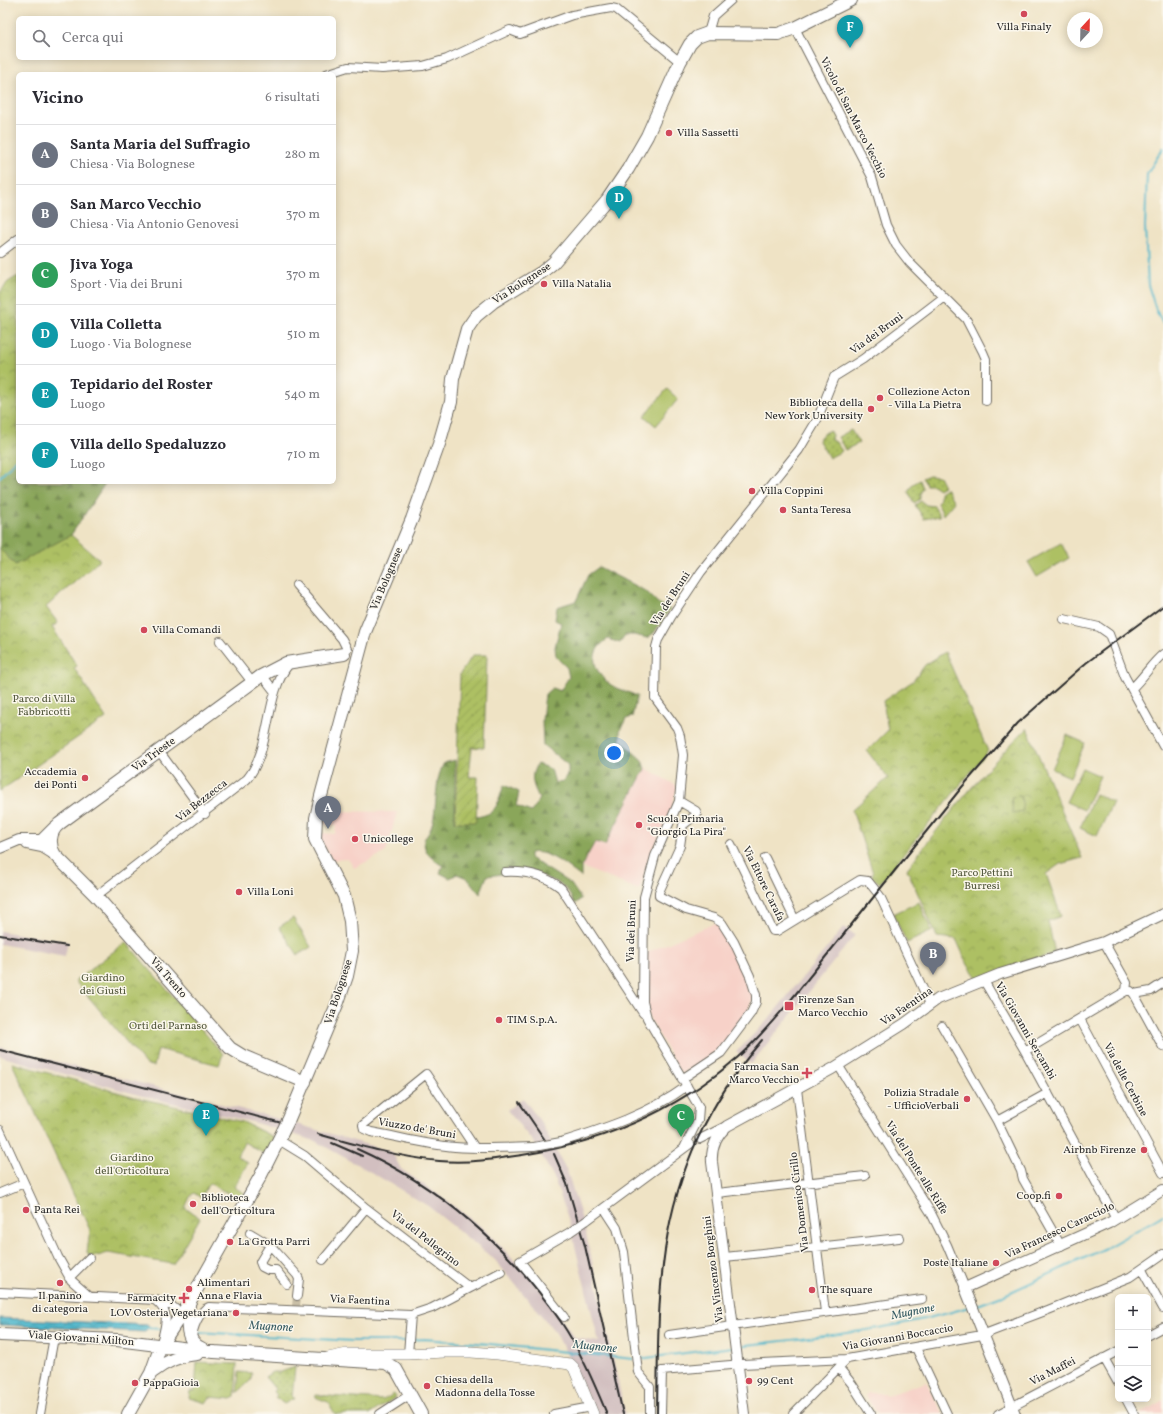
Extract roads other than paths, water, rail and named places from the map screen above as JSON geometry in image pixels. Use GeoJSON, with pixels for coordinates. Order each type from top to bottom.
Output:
{"type":"FeatureCollection","features":[{"type":"Feature","properties":{"kind":"main road"},"geometry":{"type":"LineString","coordinates":[[708,33],[773,34],[795,28],[851,0]]}},
{"type":"Feature","properties":{"kind":"main road","name":"Via Bolognese"},"geometry":{"type":"LineString","coordinates":[[128,1414],[151,1373],[164,1339],[185,1313],[284,1131],[338,1002],[352,954],[350,921],[344,896],[317,844],[314,834],[351,653],[363,637],[409,527],[436,452],[447,417],[453,379],[467,329],[476,316],[493,302],[542,272],[553,263],[607,200],[628,169],[647,136],[680,62],[694,40],[702,34],[708,33]]}},
{"type":"Feature","properties":{"kind":"main road","name":"Via Trieste"},"geometry":{"type":"LineString","coordinates":[[56,826],[262,675],[290,662],[351,653]]}},
{"type":"Feature","properties":{"kind":"main road"},"geometry":{"type":"LineString","coordinates":[[53,850],[51,838],[56,826]]}},
{"type":"Feature","properties":{"kind":"main road","name":"Via Trento"},"geometry":{"type":"LineString","coordinates":[[53,850],[96,896],[232,1049],[305,1082]]}},
{"type":"Feature","properties":{"kind":"main road"},"geometry":{"type":"LineString","coordinates":[[185,1313],[191,1339],[199,1347],[214,1352]]}},
{"type":"Feature","properties":{"kind":"main road","name":"Viale Giovanni Milton"},"geometry":{"type":"LineString","coordinates":[[0,1335],[117,1340],[164,1339],[214,1352]]}},
{"type":"Feature","properties":{"kind":"main road"},"geometry":{"type":"LineString","coordinates":[[151,1373],[164,1363],[177,1357],[214,1352],[325,1358],[388,1364],[396,1369],[421,1414]]}},
{"type":"Feature","properties":{"kind":"main road"},"geometry":{"type":"LineString","coordinates":[[325,1358],[347,1354],[444,1352],[478,1353],[570,1364],[574,1368],[592,1411]]}},
{"type":"Feature","properties":{"kind":"street"},"geometry":{"type":"LineString","coordinates":[[708,33],[713,16],[731,0]]}},
{"type":"Feature","properties":{"kind":"street"},"geometry":{"type":"LineString","coordinates":[[332,72],[348,67],[382,69],[423,66],[447,59],[510,30],[520,34],[572,15],[611,8],[616,9],[680,62]]}},
{"type":"Feature","properties":{"kind":"street","name":"Vicolo di San Marco Vecchio"},"geometry":{"type":"LineString","coordinates":[[795,28],[872,177],[886,225],[892,238],[910,263],[966,319],[983,352],[986,359],[986,401]]}},
{"type":"Feature","properties":{"kind":"street"},"geometry":{"type":"LineString","coordinates":[[0,253],[16,241]]}},
{"type":"Feature","properties":{"kind":"street","name":"Via dei Bruni"},"geometry":{"type":"LineString","coordinates":[[604,1208],[688,1145],[699,1114],[697,1103],[647,1018],[643,1002],[642,965],[645,892],[655,856],[679,800],[683,755],[680,736],[671,719],[655,698],[656,647],[658,640],[671,617],[701,572],[792,460],[817,420],[834,377],[863,359],[944,297]]}},
{"type":"Feature","properties":{"kind":"street"},"geometry":{"type":"LineString","coordinates":[[296,585],[339,634],[351,653]]}},
{"type":"Feature","properties":{"kind":"street"},"geometry":{"type":"LineString","coordinates":[[1064,619],[1099,627],[1107,632],[1113,642],[1125,678],[1132,688],[1163,746]]}},
{"type":"Feature","properties":{"kind":"street"},"geometry":{"type":"LineString","coordinates":[[220,641],[252,682]]}},
{"type":"Feature","properties":{"kind":"street"},"geometry":{"type":"LineString","coordinates":[[1132,688],[1153,663],[1163,654]]}},
{"type":"Feature","properties":{"kind":"street","name":"Via Bezzecca"},"geometry":{"type":"LineString","coordinates":[[96,896],[244,783],[253,771],[280,676],[290,662]]}},
{"type":"Feature","properties":{"kind":"street"},"geometry":{"type":"LineString","coordinates":[[262,675],[275,692]]}},
{"type":"Feature","properties":{"kind":"street"},"geometry":{"type":"LineString","coordinates":[[159,751],[205,814]]}},
{"type":"Feature","properties":{"kind":"street"},"geometry":{"type":"LineString","coordinates":[[659,896],[659,892],[680,846],[683,825],[697,814],[696,811],[679,800]]}},
{"type":"Feature","properties":{"kind":"street","name":"Via Trieste"},"geometry":{"type":"LineString","coordinates":[[0,848],[24,839],[41,840],[56,826]]}},
{"type":"Feature","properties":{"kind":"street","name":"Via Trieste"},"geometry":{"type":"LineString","coordinates":[[13,843],[53,850]]}},
{"type":"Feature","properties":{"kind":"street","name":"Via Ettore Carafa"},"geometry":{"type":"LineString","coordinates":[[731,844],[773,931],[777,931],[795,920]]}},
{"type":"Feature","properties":{"kind":"street"},"geometry":{"type":"LineString","coordinates":[[765,858],[795,920],[860,880],[868,881],[880,896],[930,1004]]}},
{"type":"Feature","properties":{"kind":"street"},"geometry":{"type":"LineString","coordinates":[[505,872],[521,872],[534,875],[548,880],[561,888],[647,1018]]}},
{"type":"Feature","properties":{"kind":"street","name":"Viuzzo de' Bruni"},"geometry":{"type":"LineString","coordinates":[[475,1148],[426,1074],[363,1125],[364,1129],[368,1131],[440,1146],[475,1148],[534,1147],[561,1142],[624,1121],[656,1106],[721,1053],[751,1013],[756,1002],[756,995],[750,976],[734,942],[722,923],[714,918],[686,910],[659,896],[645,892]]}},
{"type":"Feature","properties":{"kind":"street","name":"Via Faentina"},"geometry":{"type":"LineString","coordinates":[[700,1139],[797,1089],[838,1065],[904,1024],[930,1004],[1000,974],[1104,942],[1163,914]]}},
{"type":"Feature","properties":{"kind":"street"},"geometry":{"type":"LineString","coordinates":[[1104,942],[1127,982],[1130,992],[1163,1047]]}},
{"type":"Feature","properties":{"kind":"street","name":"Via Giovanni Sercambi"},"geometry":{"type":"LineString","coordinates":[[984,981],[1025,1051],[1116,1219]]}},
{"type":"Feature","properties":{"kind":"street"},"geometry":{"type":"LineString","coordinates":[[1025,1051],[1130,992],[1151,991],[1163,984]]}},
{"type":"Feature","properties":{"kind":"street","name":"Via delle Cerbine"},"geometry":{"type":"LineString","coordinates":[[1080,1019],[1163,1172]]}},
{"type":"Feature","properties":{"kind":"street"},"geometry":{"type":"LineString","coordinates":[[942,1026],[997,1121],[1021,1171],[1023,1179],[1061,1246]]}},
{"type":"Feature","properties":{"kind":"street","name":"Via del Ponte alle Riffe"},"geometry":{"type":"LineString","coordinates":[[838,1065],[931,1213],[948,1245],[966,1292]]}},
{"type":"Feature","properties":{"kind":"street","name":"Via Domenico Cirillo"},"geometry":{"type":"LineString","coordinates":[[797,1089],[824,1312]]}},
{"type":"Feature","properties":{"kind":"street","name":"Via Giovanni Sercambi"},"geometry":{"type":"LineString","coordinates":[[997,1121],[1048,1093]]}},
{"type":"Feature","properties":{"kind":"street","name":"Via Vincenzo Borghini"},"geometry":{"type":"LineString","coordinates":[[727,1126],[718,1137],[712,1154],[744,1414]]}},
{"type":"Feature","properties":{"kind":"street"},"geometry":{"type":"LineString","coordinates":[[0,1130],[58,1257],[70,1279],[89,1297]]}},
{"type":"Feature","properties":{"kind":"street","name":"Via del Pellegrino"},"geometry":{"type":"LineString","coordinates":[[284,1131],[305,1156],[366,1208],[470,1288]]}},
{"type":"Feature","properties":{"kind":"street"},"geometry":{"type":"LineString","coordinates":[[717,1193],[865,1176]]}},
{"type":"Feature","properties":{"kind":"street"},"geometry":{"type":"LineString","coordinates":[[0,1193],[24,1183]]}},
{"type":"Feature","properties":{"kind":"street","name":"Via Francesco Caracciolo"},"geometry":{"type":"LineString","coordinates":[[966,1292],[1116,1219],[1163,1190]]}},
{"type":"Feature","properties":{"kind":"street"},"geometry":{"type":"LineString","coordinates":[[323,1260],[366,1208]]}},
{"type":"Feature","properties":{"kind":"street"},"geometry":{"type":"LineString","coordinates":[[564,1317],[520,1261],[570,1232],[604,1208],[616,1228],[624,1252],[638,1372],[650,1387],[650,1414]]}},
{"type":"Feature","properties":{"kind":"street"},"geometry":{"type":"LineString","coordinates":[[250,1233],[270,1246],[299,1279],[297,1296]]}},
{"type":"Feature","properties":{"kind":"street"},"geometry":{"type":"LineString","coordinates":[[725,1257],[899,1238]]}},
{"type":"Feature","properties":{"kind":"street"},"geometry":{"type":"LineString","coordinates":[[270,1246],[260,1262],[262,1267],[268,1270],[276,1270],[287,1284]]}},
{"type":"Feature","properties":{"kind":"street","name":"Via Giovanni Boccaccio"},"geometry":{"type":"LineString","coordinates":[[661,1414],[662,1371],[847,1359],[916,1348],[982,1335],[1048,1310],[1130,1276],[1142,1270],[1163,1254]]}},
{"type":"Feature","properties":{"kind":"street"},"geometry":{"type":"LineString","coordinates":[[59,1296],[68,1292],[70,1279],[89,1258]]}},
{"type":"Feature","properties":{"kind":"street"},"geometry":{"type":"LineString","coordinates":[[1142,1270],[1163,1308]]}},
{"type":"Feature","properties":{"kind":"street","name":"Via Faentina"},"geometry":{"type":"LineString","coordinates":[[191,1339],[201,1315],[207,1308],[296,1308],[411,1316],[432,1308],[501,1272]]}},
{"type":"Feature","properties":{"kind":"street"},"geometry":{"type":"LineString","coordinates":[[0,1292],[156,1300],[185,1313]]}},
{"type":"Feature","properties":{"kind":"street"},"geometry":{"type":"LineString","coordinates":[[966,1292],[1013,1410]]}},
{"type":"Feature","properties":{"kind":"street"},"geometry":{"type":"LineString","coordinates":[[669,1335],[734,1331],[824,1312],[922,1299]]}},
{"type":"Feature","properties":{"kind":"street"},"geometry":{"type":"LineString","coordinates":[[156,1300],[166,1311],[164,1339]]}},
{"type":"Feature","properties":{"kind":"street"},"geometry":{"type":"LineString","coordinates":[[409,1352],[411,1316]]}},
{"type":"Feature","properties":{"kind":"street"},"geometry":{"type":"LineString","coordinates":[[1151,1333],[1163,1327]]}},
{"type":"Feature","properties":{"kind":"street"},"geometry":{"type":"LineString","coordinates":[[40,1414],[54,1337]]}},
{"type":"Feature","properties":{"kind":"street"},"geometry":{"type":"LineString","coordinates":[[916,1348],[946,1414]]}},
{"type":"Feature","properties":{"kind":"street","name":"Via Maffei"},"geometry":{"type":"LineString","coordinates":[[998,1414],[1013,1410],[1115,1352]]}},
{"type":"Feature","properties":{"kind":"street"},"geometry":{"type":"LineString","coordinates":[[1104,1358],[1115,1378]]}},
{"type":"Feature","properties":{"kind":"street"},"geometry":{"type":"LineString","coordinates":[[793,1414],[847,1359]]}},
{"type":"Feature","properties":{"kind":"street"},"geometry":{"type":"LineString","coordinates":[[839,1368],[852,1384],[871,1414]]}},
{"type":"Feature","properties":{"kind":"street"},"geometry":{"type":"LineString","coordinates":[[380,1414],[411,1394]]}},
{"type":"Feature","properties":{"kind":"street"},"geometry":{"type":"LineString","coordinates":[[1128,1402],[1134,1414]]}},
{"type":"Feature","properties":{"kind":"street"},"geometry":{"type":"LineString","coordinates":[[554,1414],[592,1411]]}},
{"type":"Feature","properties":{"kind":"water"},"geometry":{"type":"Polygon","coordinates":[[[0,1318],[149,1325],[145,1332],[0,1325],[0,1318]]]}},
{"type":"Feature","properties":{"kind":"waterway"},"geometry":{"type":"LineString","coordinates":[[1163,148],[1147,174],[1145,227],[1148,285],[1156,310],[1163,324]]}},
{"type":"Feature","properties":{"kind":"waterway"},"geometry":{"type":"LineString","coordinates":[[0,477],[16,460]]}},
{"type":"Feature","properties":{"kind":"waterway","name":"Mugnone"},"geometry":{"type":"LineString","coordinates":[[975,1306],[1002,1296],[1106,1248],[1163,1215]]}},
{"type":"Feature","properties":{"kind":"waterway","name":"Mugnone"},"geometry":{"type":"LineString","coordinates":[[739,1346],[855,1332],[913,1322],[969,1307]]}},
{"type":"Feature","properties":{"kind":"waterway","name":"Mugnone"},"geometry":{"type":"LineString","coordinates":[[146,1328],[161,1329]]}},
{"type":"Feature","properties":{"kind":"waterway","name":"Mugnone"},"geometry":{"type":"LineString","coordinates":[[196,1332],[353,1341],[407,1341]]}},
{"type":"Feature","properties":{"kind":"waterway","name":"Mugnone"},"geometry":{"type":"LineString","coordinates":[[411,1340],[424,1339],[490,1344],[634,1359]]}},
{"type":"Feature","properties":{"kind":"waterway","name":"Mugnone"},"geometry":{"type":"LineString","coordinates":[[638,1359],[733,1347]]}},
{"type":"Feature","properties":{"kind":"tunnel"},"geometry":{"type":"LineString","coordinates":[[296,1307],[297,1296]]}},
{"type":"Feature","properties":{"kind":"railway"},"geometry":{"type":"LineString","coordinates":[[318,1134],[408,1157],[456,1162],[482,1161],[540,1152],[601,1136],[659,1111],[687,1095],[738,1057],[769,1026],[962,787],[1018,723],[1086,663],[1163,606]]}},
{"type":"Feature","properties":{"kind":"railway"},"geometry":{"type":"LineString","coordinates":[[0,935],[67,946]]}},
{"type":"Feature","properties":{"kind":"railway"},"geometry":{"type":"LineString","coordinates":[[657,1414],[658,1332],[662,1270],[670,1220],[687,1164],[711,1112],[726,1088],[762,1040]]}},
{"type":"Feature","properties":{"kind":"railway"},"geometry":{"type":"LineString","coordinates":[[0,1050],[282,1123]]}},
{"type":"Feature","properties":{"kind":"railway"},"geometry":{"type":"LineString","coordinates":[[519,1102],[547,1143]]}},
{"type":"Feature","properties":{"kind":"railway"},"geometry":{"type":"LineString","coordinates":[[332,1143],[362,1156]]}},
{"type":"Feature","properties":{"kind":"railway"},"geometry":{"type":"LineString","coordinates":[[357,1149],[387,1164],[444,1200],[471,1222],[519,1269],[541,1295],[568,1333],[586,1367],[607,1414]]}},
{"type":"Feature","properties":{"kind":"railway"},"geometry":{"type":"LineString","coordinates":[[554,1154],[567,1184],[585,1246],[623,1414]]}},
{"type":"Feature","properties":{"kind":"place","name":"Villa Finaly"},"geometry":{"type":"Point","coordinates":[1024,14]}},
{"type":"Feature","properties":{"kind":"place","name":"Villa dello Spedaluzzo"},"geometry":{"type":"Point","coordinates":[850,48]}},
{"type":"Feature","properties":{"kind":"place","name":"Villa Sassetti"},"geometry":{"type":"Point","coordinates":[669,133]}},
{"type":"Feature","properties":{"kind":"place","name":"Villa Colletta"},"geometry":{"type":"Point","coordinates":[619,219]}},
{"type":"Feature","properties":{"kind":"place","name":"Villa Natalia"},"geometry":{"type":"Point","coordinates":[544,284]}},
{"type":"Feature","properties":{"kind":"place","name":"Collezione Acton - Villa La Pietra"},"geometry":{"type":"Point","coordinates":[880,398]}},
{"type":"Feature","properties":{"kind":"place","name":"Biblioteca della New York University"},"geometry":{"type":"Point","coordinates":[871,409]}},
{"type":"Feature","properties":{"kind":"place","name":"Villa Coppini"},"geometry":{"type":"Point","coordinates":[752,491]}},
{"type":"Feature","properties":{"kind":"place","name":"Santa Teresa"},"geometry":{"type":"Point","coordinates":[783,510]}},
{"type":"Feature","properties":{"kind":"place","name":"Villa Comandi"},"geometry":{"type":"Point","coordinates":[144,630]}},
{"type":"Feature","properties":{"kind":"place","name":"Accademia dei Ponti"},"geometry":{"type":"Point","coordinates":[85,778]}},
{"type":"Feature","properties":{"kind":"place","name":"Scuola Primaria \"Giorgio La Pira\""},"geometry":{"type":"Point","coordinates":[639,825]}},
{"type":"Feature","properties":{"kind":"place","name":"Santa Maria del Suffragio"},"geometry":{"type":"Point","coordinates":[328,829]}},
{"type":"Feature","properties":{"kind":"place","name":"Unicollege"},"geometry":{"type":"Point","coordinates":[355,839]}},
{"type":"Feature","properties":{"kind":"place","name":"Villa Loni"},"geometry":{"type":"Point","coordinates":[239,892]}},
{"type":"Feature","properties":{"kind":"place","name":"San Marco Vecchio"},"geometry":{"type":"Point","coordinates":[933,975]}},
{"type":"Feature","properties":{"kind":"place","name":"Firenze San Marco Vecchio"},"geometry":{"type":"Point","coordinates":[789,1006]}},
{"type":"Feature","properties":{"kind":"place","name":"TIM S.p.A."},"geometry":{"type":"Point","coordinates":[499,1020]}},
{"type":"Feature","properties":{"kind":"place","name":"Farmacia San Marco Vecchio"},"geometry":{"type":"Point","coordinates":[807,1073]}},
{"type":"Feature","properties":{"kind":"place","name":"Polizia Stradale - UfficioVerbali"},"geometry":{"type":"Point","coordinates":[967,1099]}},
{"type":"Feature","properties":{"kind":"place","name":"Tepidario del Roster"},"geometry":{"type":"Point","coordinates":[206,1136]}},
{"type":"Feature","properties":{"kind":"place","name":"Jiva Yoga"},"geometry":{"type":"Point","coordinates":[681,1137]}},
{"type":"Feature","properties":{"kind":"place","name":"Airbnb Firenze"},"geometry":{"type":"Point","coordinates":[1144,1150]}},
{"type":"Feature","properties":{"kind":"place","name":"Coop.fi"},"geometry":{"type":"Point","coordinates":[1059,1196]}},
{"type":"Feature","properties":{"kind":"place","name":"Biblioteca dell'Orticoltura"},"geometry":{"type":"Point","coordinates":[193,1204]}},
{"type":"Feature","properties":{"kind":"place","name":"Panta Rei"},"geometry":{"type":"Point","coordinates":[26,1210]}},
{"type":"Feature","properties":{"kind":"place","name":"La Grotta Parri"},"geometry":{"type":"Point","coordinates":[230,1242]}},
{"type":"Feature","properties":{"kind":"place","name":"Poste Italiane"},"geometry":{"type":"Point","coordinates":[996,1263]}},
{"type":"Feature","properties":{"kind":"place","name":"Il panino di categoria"},"geometry":{"type":"Point","coordinates":[60,1283]}},
{"type":"Feature","properties":{"kind":"place","name":"Alimentari Anna e Flavia"},"geometry":{"type":"Point","coordinates":[189,1289]}},
{"type":"Feature","properties":{"kind":"place","name":"The square"},"geometry":{"type":"Point","coordinates":[812,1290]}},
{"type":"Feature","properties":{"kind":"place","name":"Farmacity"},"geometry":{"type":"Point","coordinates":[184,1298]}},
{"type":"Feature","properties":{"kind":"place","name":"LOV Osteria Vegetariana"},"geometry":{"type":"Point","coordinates":[236,1313]}},
{"type":"Feature","properties":{"kind":"place","name":"99 Cent"},"geometry":{"type":"Point","coordinates":[749,1381]}},
{"type":"Feature","properties":{"kind":"place","name":"PappaGioia"},"geometry":{"type":"Point","coordinates":[135,1383]}},
{"type":"Feature","properties":{"kind":"place","name":"Chiesa della Madonna della Tosse"},"geometry":{"type":"Point","coordinates":[427,1386]}},
{"type":"Feature","properties":{"kind":"park label","name":"Parco di Villa Fabbricotti"},"geometry":{"type":"Point","coordinates":[44,705]}},
{"type":"Feature","properties":{"kind":"park label","name":"Parco Pettini Burresi"},"geometry":{"type":"Point","coordinates":[982,879]}},
{"type":"Feature","properties":{"kind":"park label","name":"Giardino dei Giusti"},"geometry":{"type":"Point","coordinates":[103,984]}},
{"type":"Feature","properties":{"kind":"park label","name":"Orti del Parnaso"},"geometry":{"type":"Point","coordinates":[168,1026]}},
{"type":"Feature","properties":{"kind":"park label","name":"Giardino dell'Orticoltura"},"geometry":{"type":"Point","coordinates":[132,1164]}}]}
